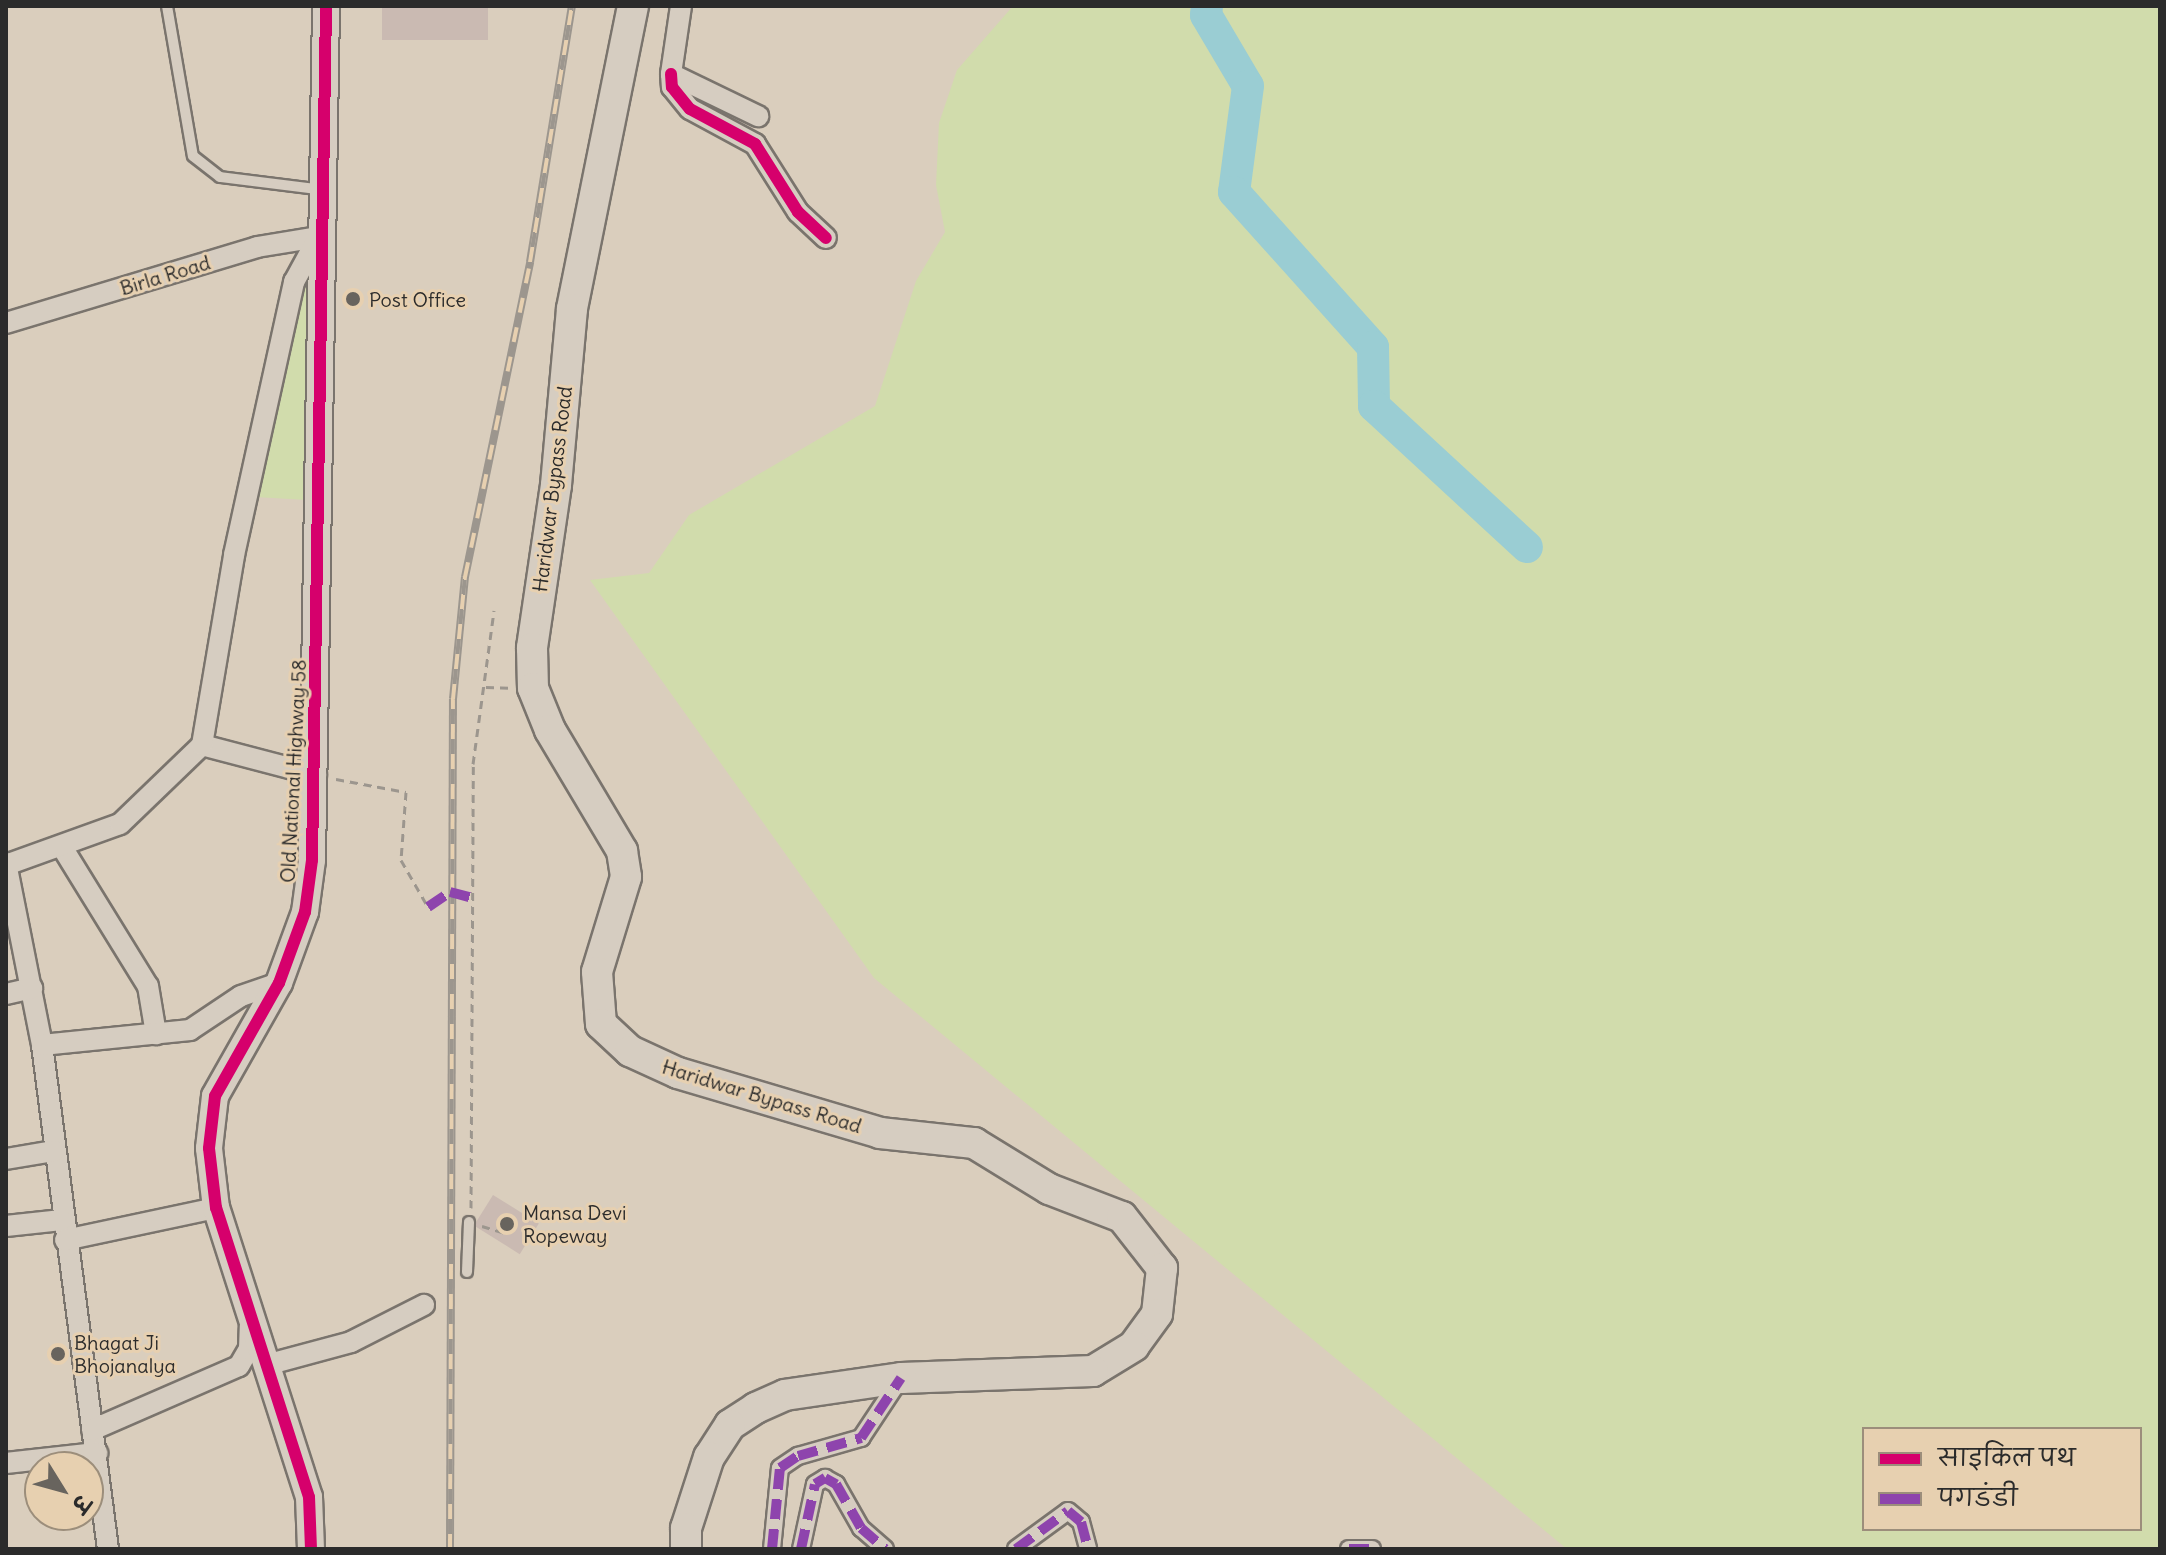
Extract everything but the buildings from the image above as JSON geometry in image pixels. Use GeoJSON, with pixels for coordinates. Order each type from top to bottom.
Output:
{"type":"FeatureCollection","features":[{"type":"Feature","properties":{"kind":"main road","name":"Haridwar Bypass Road"},"geometry":{"type":"LineString","coordinates":[[633,6],[572,309],[556,485],[532,648],[533,688],[550,730],[622,851],[626,877],[597,972],[601,1024],[630,1051],[678,1073],[880,1133],[974,1143],[1049,1189],[1122,1217],[1162,1268],[1157,1314],[1134,1346],[1093,1371],[901,1378],[785,1395],[730,1425],[709,1457],[686,1528],[686,1549]]}},
{"type":"Feature","properties":{"kind":"street","name":"Old National Highway 58"},"geometry":{"type":"LineString","coordinates":[[311,1549],[309,1497],[216,1208],[209,1148],[215,1096],[279,983],[305,912],[316,775],[326,6]]}},
{"type":"Feature","properties":{"kind":"street"},"geometry":{"type":"LineString","coordinates":[[681,6],[671,74],[672,87],[690,109],[755,144],[798,212],[826,238]]}},
{"type":"Feature","properties":{"kind":"street"},"geometry":{"type":"LineString","coordinates":[[671,74],[758,116]]}},
{"type":"Feature","properties":{"kind":"street"},"geometry":{"type":"LineString","coordinates":[[97,1451],[64,1230],[42,1045],[6,864],[62,847],[136,813],[202,745],[234,555],[294,282],[322,237]]}},
{"type":"Feature","properties":{"kind":"street","name":"Birla Road"},"geometry":{"type":"LineString","coordinates":[[6,323],[257,247],[322,237]]}},
{"type":"Feature","properties":{"kind":"street"},"geometry":{"type":"LineString","coordinates":[[202,745],[316,775]]}},
{"type":"Feature","properties":{"kind":"street"},"geometry":{"type":"LineString","coordinates":[[62,847],[148,986],[156,1034]]}},
{"type":"Feature","properties":{"kind":"street"},"geometry":{"type":"LineString","coordinates":[[42,1045],[199,1027],[241,996],[279,983]]}},
{"type":"Feature","properties":{"kind":"street"},"geometry":{"type":"LineString","coordinates":[[6,994],[32,988]]}},
{"type":"Feature","properties":{"kind":"street"},"geometry":{"type":"LineString","coordinates":[[6,1159],[54,1151]]}},
{"type":"Feature","properties":{"kind":"street"},"geometry":{"type":"LineString","coordinates":[[6,1226],[64,1230],[216,1208]]}},
{"type":"Feature","properties":{"kind":"street"},"geometry":{"type":"LineString","coordinates":[[266,1365],[351,1342],[424,1305]]}},
{"type":"Feature","properties":{"kind":"street"},"geometry":{"type":"LineString","coordinates":[[92,1430],[239,1366],[252,1321]]}},
{"type":"Feature","properties":{"kind":"street"},"geometry":{"type":"LineString","coordinates":[[772,1549],[780,1468],[798,1456],[861,1438],[901,1378]]}},
{"type":"Feature","properties":{"kind":"street"},"geometry":{"type":"LineString","coordinates":[[801,1549],[815,1484],[825,1478],[836,1484],[861,1528],[885,1549]]}},
{"type":"Feature","properties":{"kind":"street"},"geometry":{"type":"LineString","coordinates":[[1016,1549],[1068,1511],[1081,1522],[1088,1549]]}},
{"type":"Feature","properties":{"kind":"street"},"geometry":{"type":"LineString","coordinates":[[104,1514],[108,1549]]}},
{"type":"Feature","properties":{"kind":"street"},"geometry":{"type":"LineString","coordinates":[[1349,1549],[1372,1549]]}},
{"type":"Feature","properties":{"kind":"lane"},"geometry":{"type":"LineString","coordinates":[[167,6],[193,156],[220,177],[326,190]]}},
{"type":"Feature","properties":{"kind":"lane"},"geometry":{"type":"LineString","coordinates":[[467,1272],[469,1222]]}},
{"type":"Feature","properties":{"kind":"path"},"geometry":{"type":"LineString","coordinates":[[494,610],[473,764],[476,1044],[469,1222],[508,1234]]}},
{"type":"Feature","properties":{"kind":"path"},"geometry":{"type":"LineString","coordinates":[[316,775],[406,792],[401,860],[428,907]]}},
{"type":"Feature","properties":{"kind":"green space"},"geometry":{"type":"Polygon","coordinates":[[[1013,6],[2160,6],[2160,1549],[1567,1549],[874,978],[590,580],[649,573],[689,515],[875,406],[916,281],[945,232],[936,185],[939,123],[957,70],[1013,6]]]}},
{"type":"Feature","properties":{"kind":"green space"},"geometry":{"type":"Polygon","coordinates":[[[305,279],[321,283],[325,501],[255,497],[305,279]]]}},
{"type":"Feature","properties":{"kind":"waterway"},"geometry":{"type":"LineString","coordinates":[[1207,6],[1206,15],[1248,86],[1234,192],[1373,347],[1374,406],[1527,547]]}},
{"type":"Feature","properties":{"kind":"railway"},"geometry":{"type":"LineString","coordinates":[[450,1549],[453,699],[465,577],[530,262],[572,6]]}},
{"type":"Feature","properties":{"kind":"marked path"},"geometry":{"type":"LineString","coordinates":[[428,907],[450,892],[472,898]]}},
{"type":"Feature","properties":{"kind":"marked path"},"geometry":{"type":"LineString","coordinates":[[772,1549],[780,1468],[798,1456],[861,1438],[901,1378]]}},
{"type":"Feature","properties":{"kind":"marked path"},"geometry":{"type":"LineString","coordinates":[[801,1549],[815,1484],[825,1478],[836,1484],[861,1528],[885,1549]]}},
{"type":"Feature","properties":{"kind":"marked path"},"geometry":{"type":"LineString","coordinates":[[1016,1549],[1068,1511],[1081,1522],[1088,1549]]}},
{"type":"Feature","properties":{"kind":"marked path"},"geometry":{"type":"LineString","coordinates":[[1349,1549],[1372,1549]]}},
{"type":"Feature","properties":{"kind":"cycle path"},"geometry":{"type":"LineString","coordinates":[[311,1549],[309,1497],[216,1208],[209,1148],[215,1096],[279,983],[305,912],[312,860],[326,6]]}},
{"type":"Feature","properties":{"kind":"cycle path"},"geometry":{"type":"LineString","coordinates":[[671,74],[672,87],[690,109],[755,144],[798,212],[826,238]]}},
{"type":"Feature","properties":{"kind":"place","name":"Post Office"},"geometry":{"type":"Point","coordinates":[353,299]}},
{"type":"Feature","properties":{"kind":"place","name":"Mansa Devi Ropeway"},"geometry":{"type":"Point","coordinates":[507,1224]}},
{"type":"Feature","properties":{"kind":"place","name":"Bhagat Ji Bhojanalya"},"geometry":{"type":"Point","coordinates":[58,1354]}}]}
